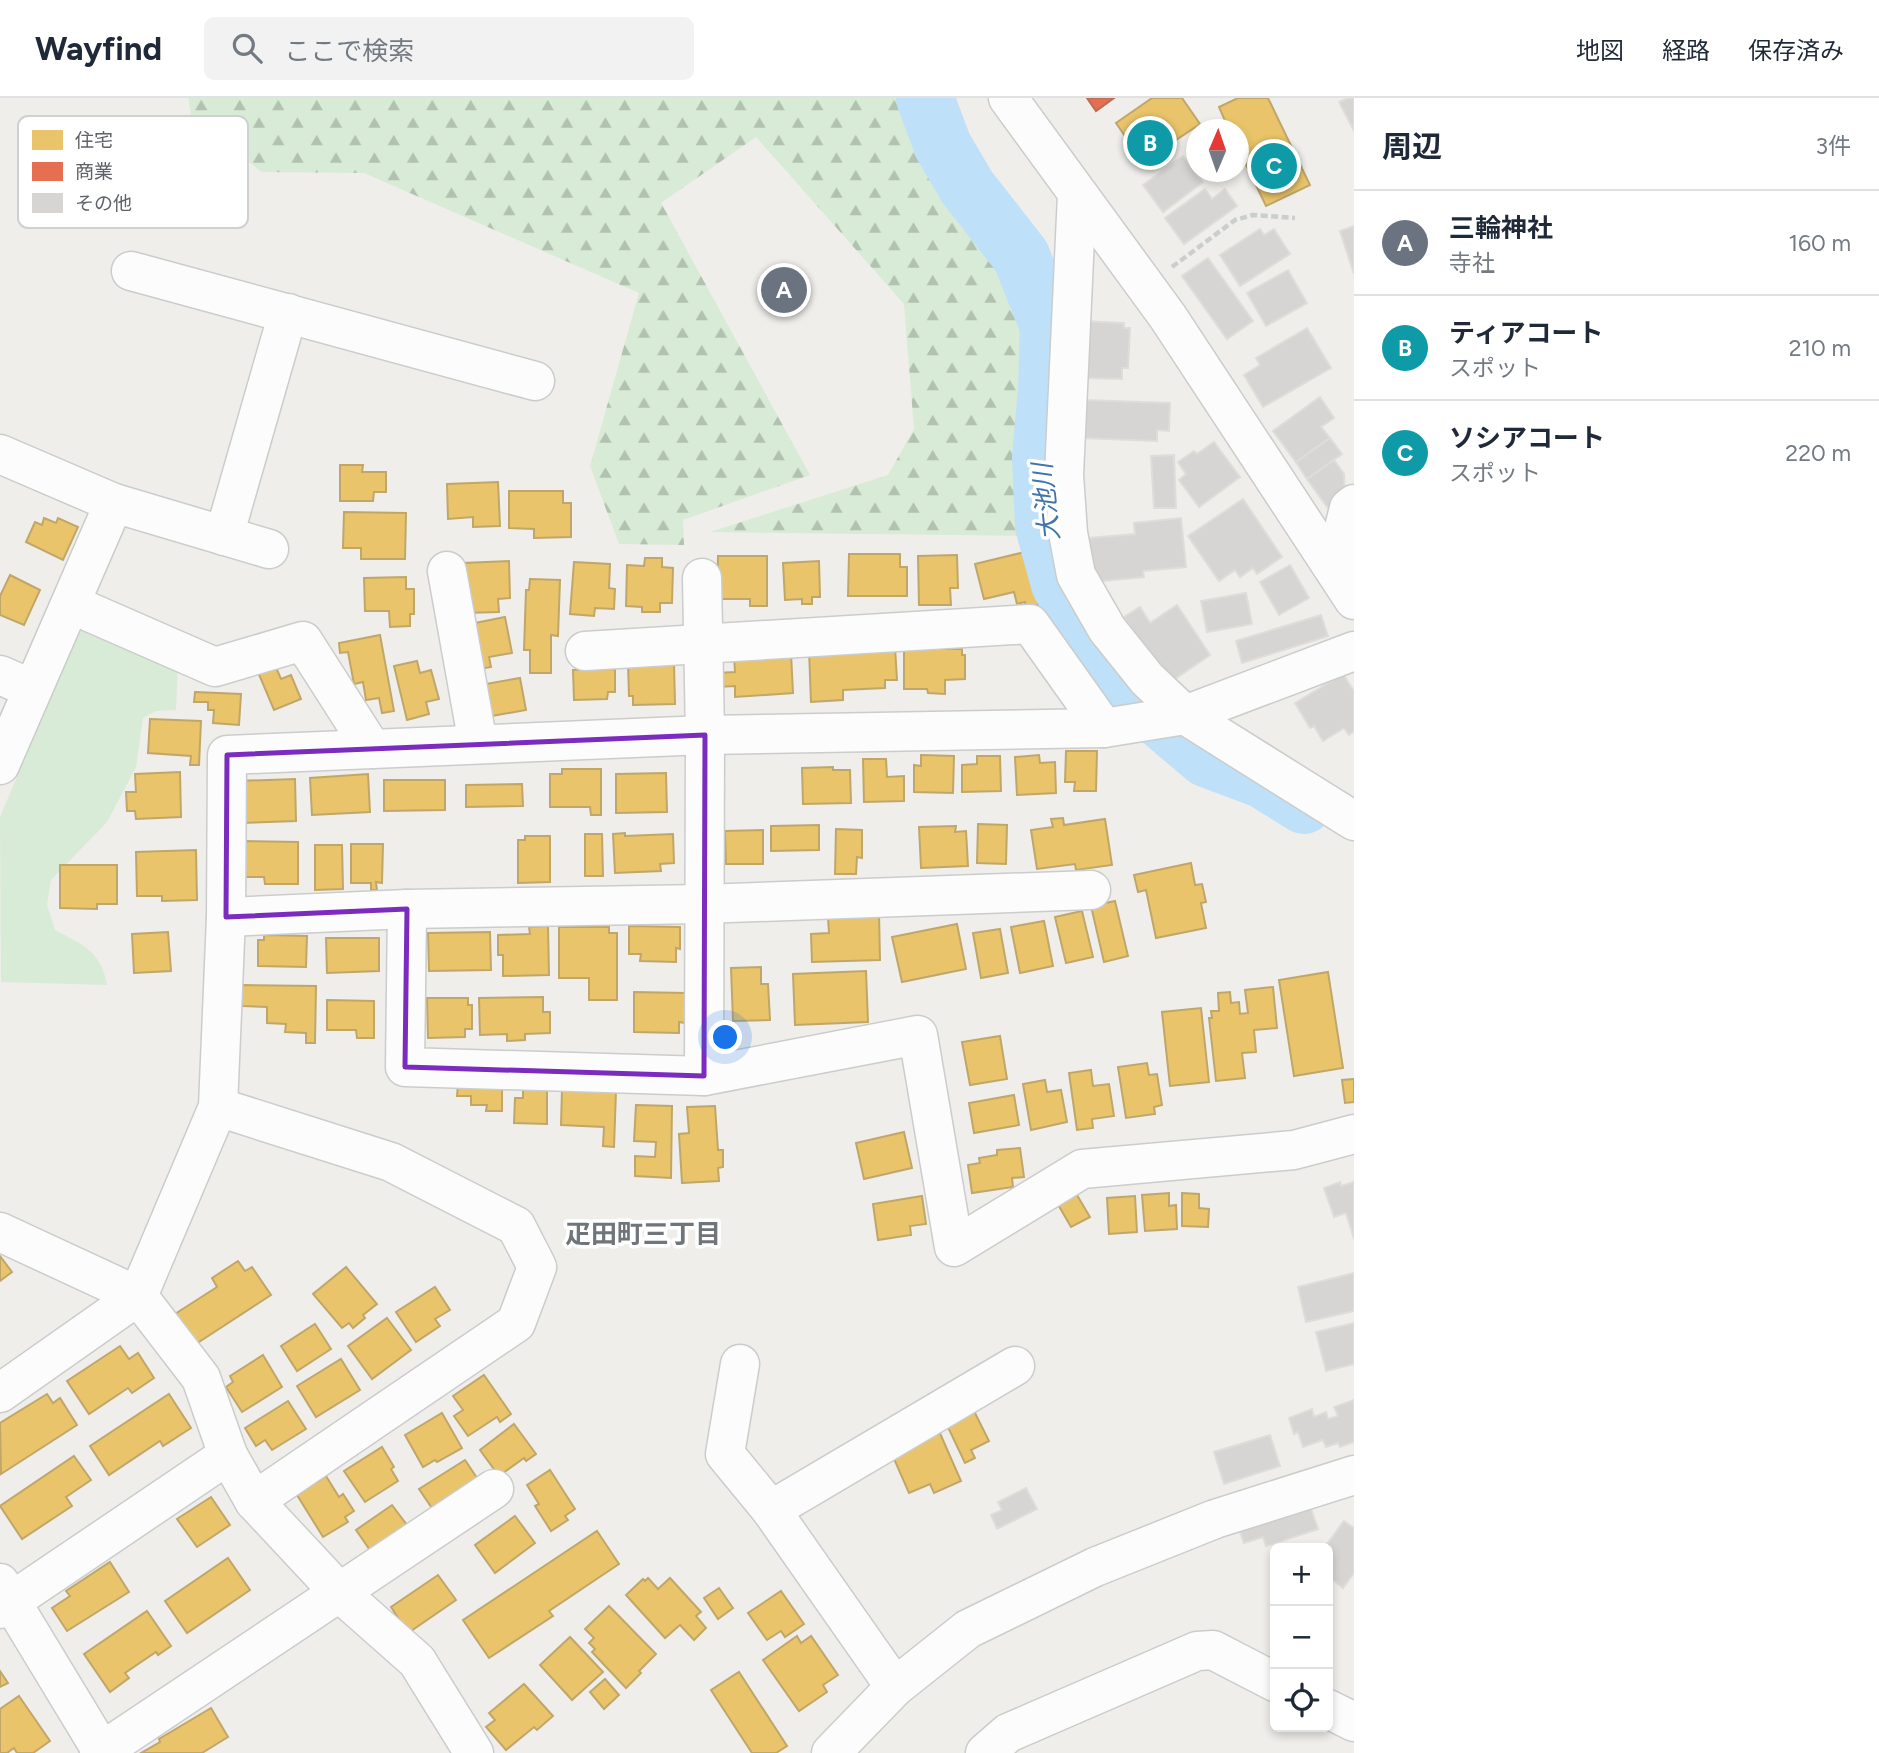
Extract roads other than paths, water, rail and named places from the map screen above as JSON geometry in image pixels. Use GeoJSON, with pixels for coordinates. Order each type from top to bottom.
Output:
{"type":"FeatureCollection","features":[{"type":"Feature","properties":{"kind":"street"},"geometry":{"type":"LineString","coordinates":[[1008,98],[1149,291],[1354,600]]}},
{"type":"Feature","properties":{"kind":"street"},"geometry":{"type":"LineString","coordinates":[[1077,194],[1064,475],[1068,533],[1076,575],[1107,629],[1147,679],[1185,715],[1354,821]]}},
{"type":"Feature","properties":{"kind":"street"},"geometry":{"type":"LineString","coordinates":[[131,271],[535,380]]}},
{"type":"Feature","properties":{"kind":"street"},"geometry":{"type":"LineString","coordinates":[[224,536],[288,313]]}},
{"type":"Feature","properties":{"kind":"street"},"geometry":{"type":"LineString","coordinates":[[0,454],[114,503],[269,549]]}},
{"type":"Feature","properties":{"kind":"street"},"geometry":{"type":"LineString","coordinates":[[0,765],[16,682],[71,604],[114,503]]}},
{"type":"Feature","properties":{"kind":"street"},"geometry":{"type":"LineString","coordinates":[[1334,569],[1349,508],[1354,504]]}},
{"type":"Feature","properties":{"kind":"street"},"geometry":{"type":"LineString","coordinates":[[447,571],[478,744]]}},
{"type":"Feature","properties":{"kind":"street"},"geometry":{"type":"LineString","coordinates":[[702,578],[705,735],[704,1076]]}},
{"type":"Feature","properties":{"kind":"street"},"geometry":{"type":"LineString","coordinates":[[71,604],[215,667],[303,641],[372,749]]}},
{"type":"Feature","properties":{"kind":"street"},"geometry":{"type":"LineString","coordinates":[[584,651],[1030,624],[1120,726]]}},
{"type":"Feature","properties":{"kind":"street"},"geometry":{"type":"LineString","coordinates":[[0,1393],[138,1296],[218,1107],[226,917],[227,755],[705,735],[1120,726],[1185,715],[1354,651]]}},
{"type":"Feature","properties":{"kind":"street"},"geometry":{"type":"LineString","coordinates":[[226,917],[407,909],[703,904],[1091,890]]}},
{"type":"Feature","properties":{"kind":"street"},"geometry":{"type":"LineString","coordinates":[[407,909],[405,1067],[704,1076],[918,1035],[954,1247],[1082,1169],[1294,1150],[1354,1134]]}},
{"type":"Feature","properties":{"kind":"street"},"geometry":{"type":"LineString","coordinates":[[218,1107],[391,1161],[516,1226],[537,1266],[516,1323],[254,1501]]}},
{"type":"Feature","properties":{"kind":"street"},"geometry":{"type":"LineString","coordinates":[[0,1232],[138,1296],[201,1378],[228,1455],[254,1501],[340,1593],[417,1661],[474,1753]]}},
{"type":"Feature","properties":{"kind":"street"},"geometry":{"type":"LineString","coordinates":[[740,1364],[725,1454],[771,1510],[895,1687]]}},
{"type":"Feature","properties":{"kind":"street"},"geometry":{"type":"LineString","coordinates":[[771,1510],[1015,1366]]}},
{"type":"Feature","properties":{"kind":"street"},"geometry":{"type":"LineString","coordinates":[[228,1455],[4,1598],[101,1752],[494,1489]]}},
{"type":"Feature","properties":{"kind":"street"},"geometry":{"type":"LineString","coordinates":[[831,1753],[895,1687],[968,1629],[1095,1567],[1215,1519],[1354,1475]]}},
{"type":"Feature","properties":{"kind":"street"},"geometry":{"type":"LineString","coordinates":[[985,1753],[1008,1733],[1197,1651],[1213,1650],[1270,1679]]}},
{"type":"Feature","properties":{"kind":"street"},"geometry":{"type":"LineString","coordinates":[[1333,1712],[1354,1723]]}},
{"type":"Feature","properties":{"kind":"waterway","name":"大池川"},"geometry":{"type":"LineString","coordinates":[[925,98],[943,146],[967,187],[1021,256],[1049,326],[1041,457],[1044,526],[1060,584],[1099,649],[1140,702],[1206,758],[1262,779],[1304,805]]}},
{"type":"Feature","properties":{"kind":"place","name":"ティアコート"},"geometry":{"type":"Point","coordinates":[1150,143]}},
{"type":"Feature","properties":{"kind":"place","name":"ソシアコート"},"geometry":{"type":"Point","coordinates":[1274,166]}},
{"type":"Feature","properties":{"kind":"place","name":"三輪神社"},"geometry":{"type":"Point","coordinates":[784,290]}},
{"type":"Feature","properties":{"kind":"district","name":"疋田町三丁目"},"geometry":{"type":"Point","coordinates":[643,1234]}}]}
